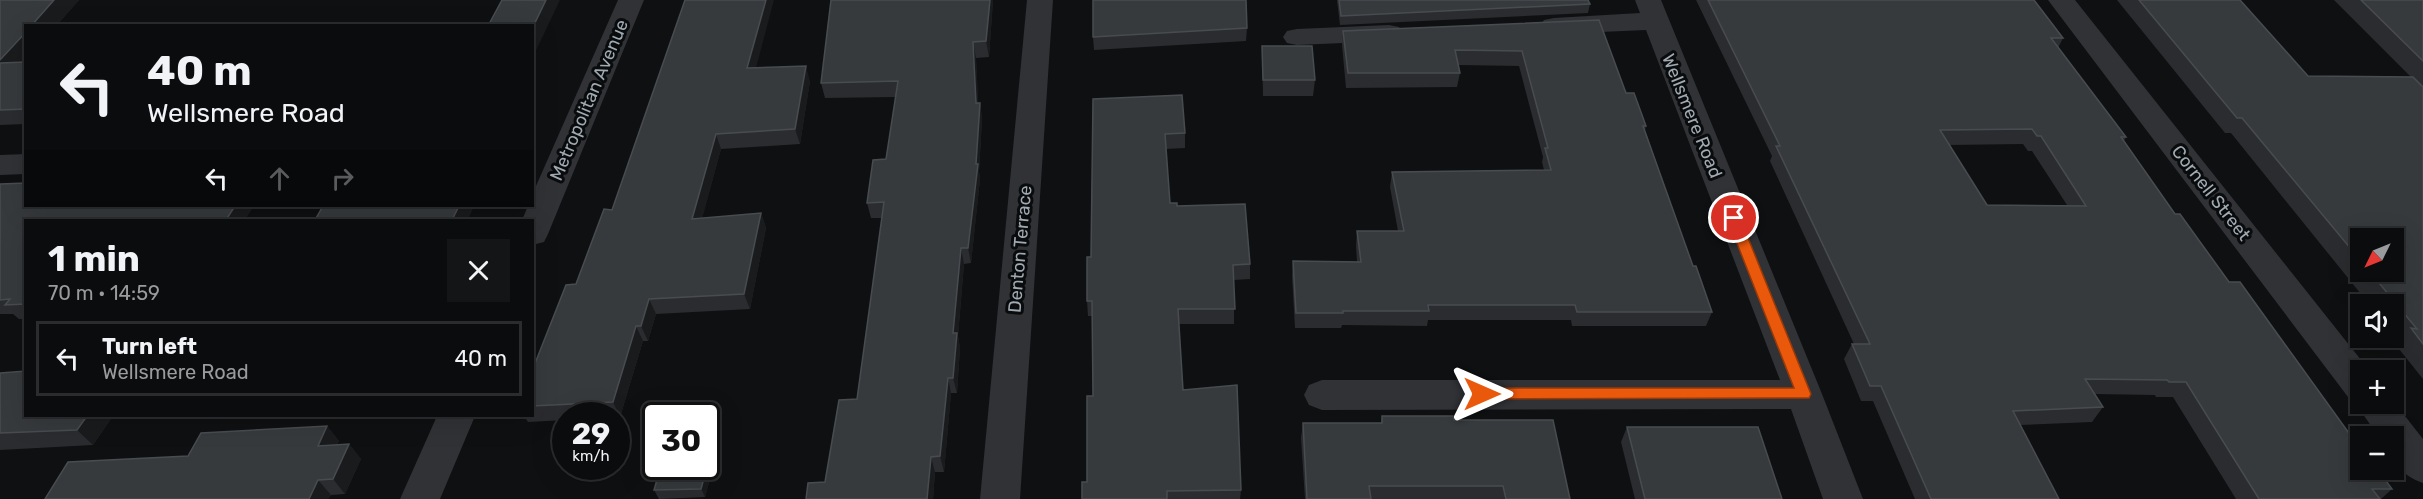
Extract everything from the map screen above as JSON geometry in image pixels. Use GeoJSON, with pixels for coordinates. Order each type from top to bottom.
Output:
{"type":"FeatureCollection","features":[{"type":"Feature","properties":{"kind":"street","name":"Metropolitan Avenue"},"geometry":{"type":"LineString","coordinates":[[534,229],[632,0]]}},
{"type":"Feature","properties":{"kind":"street","name":"Denton Terrace"},"geometry":{"type":"LineString","coordinates":[[1000,499],[1040,0]]}},
{"type":"Feature","properties":{"kind":"street","name":"Cornell Street"},"geometry":{"type":"LineString","coordinates":[[2061,0],[2350,373]]}},
{"type":"Feature","properties":{"kind":"street"},"geometry":{"type":"LineString","coordinates":[[1524,27],[1651,11]]}},
{"type":"Feature","properties":{"kind":"street","name":"Wellsmere Road"},"geometry":{"type":"LineString","coordinates":[[1651,11],[1804,394],[1843,499]]}},
{"type":"Feature","properties":{"kind":"street"},"geometry":{"type":"LineString","coordinates":[[1297,37],[1416,32]]}},
{"type":"Feature","properties":{"kind":"street"},"geometry":{"type":"LineString","coordinates":[[0,165],[24,164]]}},
{"type":"Feature","properties":{"kind":"street"},"geometry":{"type":"LineString","coordinates":[[1322,395],[1804,394]]}},
{"type":"Feature","properties":{"kind":"street"},"geometry":{"type":"LineString","coordinates":[[2382,414],[2423,467]]}},
{"type":"Feature","properties":{"kind":"street"},"geometry":{"type":"LineString","coordinates":[[420,499],[456,417]]}},
{"type":"Feature","properties":{"kind":"building"},"geometry":{"type":"Polygon","coordinates":[[[0,0],[54,0],[33,24],[24,24],[24,34],[0,60],[0,0]]]}},
{"type":"Feature","properties":{"kind":"building"},"geometry":{"type":"Polygon","coordinates":[[[502,0],[546,0],[534,25],[489,24],[502,0]]]}},
{"type":"Feature","properties":{"kind":"building"},"geometry":{"type":"Polygon","coordinates":[[[685,0],[766,0],[747,68],[806,66],[795,129],[716,134],[692,219],[761,213],[744,294],[649,299],[641,326],[636,326],[613,402],[552,402],[552,405],[534,406],[534,366],[566,285],[576,284],[604,209],[612,210],[685,0]]]}},
{"type":"Feature","properties":{"kind":"building"},"geometry":{"type":"Polygon","coordinates":[[[831,0],[990,0],[986,41],[973,42],[976,103],[980,103],[976,164],[978,164],[968,248],[961,248],[953,333],[957,333],[953,378],[948,378],[940,456],[931,457],[927,499],[806,499],[808,483],[825,482],[839,400],[857,399],[884,202],[867,203],[873,160],[886,159],[898,81],[821,83],[831,0]]]}},
{"type":"Feature","properties":{"kind":"building"},"geometry":{"type":"Polygon","coordinates":[[[1093,0],[1246,0],[1247,28],[1093,37],[1093,0]]]}},
{"type":"Feature","properties":{"kind":"building"},"geometry":{"type":"Polygon","coordinates":[[[1339,0],[1588,0],[1590,4],[1341,16],[1339,0]]]}},
{"type":"Feature","properties":{"kind":"building"},"geometry":{"type":"Polygon","coordinates":[[[1708,0],[2034,0],[2063,38],[2051,38],[2126,137],[2121,137],[2175,214],[2180,214],[2229,282],[2240,282],[2350,435],[2350,480],[2385,480],[2392,489],[2372,489],[2380,499],[2259,499],[2186,382],[2085,379],[2103,407],[2013,411],[2059,499],[1931,499],[1881,386],[1870,386],[1852,344],[1870,344],[1776,146],[1780,146],[1708,0]],[[2032,129],[1940,130],[1987,205],[2086,206],[2041,136],[2037,136],[2032,129]]]}},
{"type":"Feature","properties":{"kind":"building"},"geometry":{"type":"Polygon","coordinates":[[[2139,0],[2240,0],[2308,76],[2413,77],[2423,87],[2423,344],[2411,328],[2417,329],[2404,313],[2404,294],[2388,294],[2378,282],[2404,282],[2404,228],[2350,228],[2350,248],[2242,118],[2237,118],[2139,0]]]}},
{"type":"Feature","properties":{"kind":"building"},"geometry":{"type":"Polygon","coordinates":[[[2361,0],[2423,0],[2423,61],[2361,0]]]}},
{"type":"Feature","properties":{"kind":"building"},"geometry":{"type":"Polygon","coordinates":[[[1599,20],[1626,93],[1634,93],[1646,126],[1643,126],[1693,266],[1696,266],[1712,312],[1577,312],[1575,305],[1428,305],[1429,311],[1296,313],[1293,261],[1361,262],[1357,231],[1404,231],[1392,172],[1551,170],[1545,148],[1548,148],[1522,51],[1455,50],[1460,73],[1348,73],[1343,31],[1599,20]]]}},
{"type":"Feature","properties":{"kind":"building"},"geometry":{"type":"Polygon","coordinates":[[[1262,46],[1312,46],[1315,80],[1263,80],[1262,46]]]}},
{"type":"Feature","properties":{"kind":"building"},"geometry":{"type":"Polygon","coordinates":[[[24,62],[24,109],[0,110],[0,63],[24,62]]]}},
{"type":"Feature","properties":{"kind":"building"},"geometry":{"type":"Polygon","coordinates":[[[1182,95],[1185,133],[1165,134],[1170,203],[1177,203],[1177,206],[1245,204],[1250,264],[1233,265],[1235,309],[1178,309],[1183,390],[1237,385],[1241,490],[1167,491],[1167,499],[1082,499],[1082,482],[1087,482],[1087,396],[1093,396],[1092,301],[1087,301],[1087,257],[1091,257],[1093,99],[1182,95]]]}},
{"type":"Feature","properties":{"kind":"building"},"geometry":{"type":"Polygon","coordinates":[[[24,183],[24,207],[234,207],[227,219],[24,219],[24,304],[5,305],[10,299],[0,300],[0,184],[24,183]]]}},
{"type":"Feature","properties":{"kind":"building"},"geometry":{"type":"Polygon","coordinates":[[[322,207],[458,207],[452,219],[316,219],[322,207]]]}},
{"type":"Feature","properties":{"kind":"building"},"geometry":{"type":"Polygon","coordinates":[[[24,371],[24,417],[86,417],[77,430],[0,433],[0,373],[24,371]]]}},
{"type":"Feature","properties":{"kind":"building"},"geometry":{"type":"Polygon","coordinates":[[[1382,416],[1453,416],[1454,420],[1553,420],[1570,499],[1506,499],[1503,486],[1369,486],[1371,499],[1307,499],[1303,423],[1382,423],[1382,416]]]}},
{"type":"Feature","properties":{"kind":"building"},"geometry":{"type":"Polygon","coordinates":[[[327,426],[318,446],[349,444],[333,479],[318,480],[309,499],[45,499],[68,462],[188,456],[201,433],[327,426]]]}},
{"type":"Feature","properties":{"kind":"building"},"geometry":{"type":"Polygon","coordinates":[[[1627,427],[1758,427],[1782,499],[1645,499],[1627,427]]]}},
{"type":"Feature","properties":{"kind":"building"},"geometry":{"type":"Polygon","coordinates":[[[657,480],[703,480],[701,489],[654,490],[657,480]]]}},
{"type":"Feature","properties":{"kind":"route"},"geometry":{"type":"LineString","coordinates":[[1482,394],[1804,394],[1734,218]]}}]}
